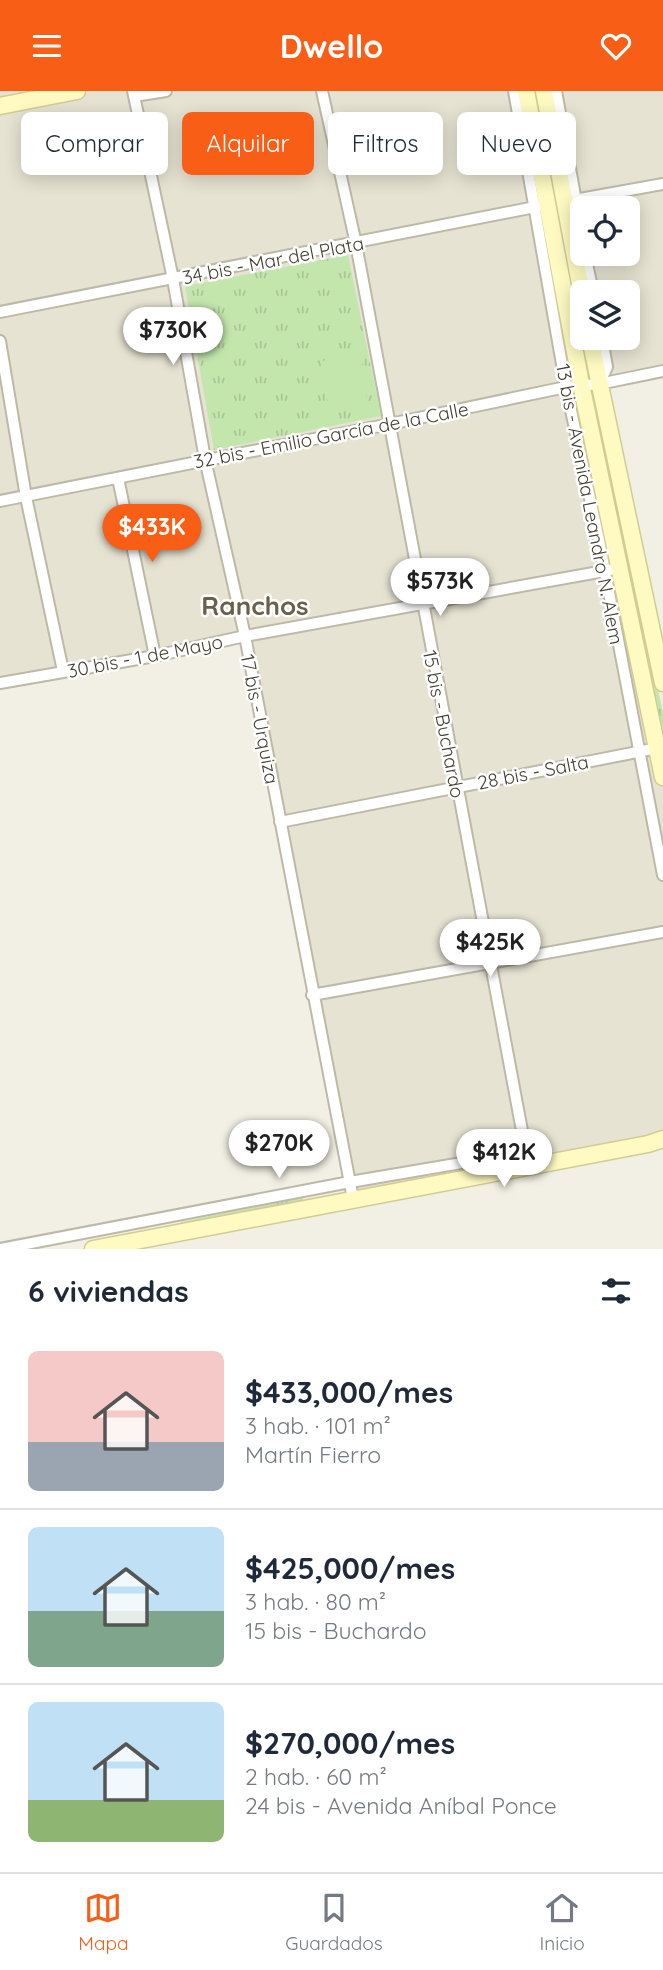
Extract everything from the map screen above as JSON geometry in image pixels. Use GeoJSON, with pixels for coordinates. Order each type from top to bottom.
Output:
{"type":"FeatureCollection","features":[{"type":"Feature","properties":{"kind":"main road"},"geometry":{"type":"LineString","coordinates":[[0,95],[20,91]]}},
{"type":"Feature","properties":{"kind":"main road"},"geometry":{"type":"LineString","coordinates":[[0,106],[77,91]]}},
{"type":"Feature","properties":{"kind":"main road","name":"13 bis - Avenida Leandro N. Alem"},"geometry":{"type":"LineString","coordinates":[[526,91],[540,206],[573,386],[613,570],[661,748],[663,777]]}},
{"type":"Feature","properties":{"kind":"main road"},"geometry":{"type":"LineString","coordinates":[[544,91],[569,201],[580,280]]}},
{"type":"Feature","properties":{"kind":"main road","name":"13 bis - Avenida Leandro N. Alem"},"geometry":{"type":"LineString","coordinates":[[592,350],[663,683]]}},
{"type":"Feature","properties":{"kind":"main road"},"geometry":{"type":"LineString","coordinates":[[93,1249],[353,1199],[527,1159],[658,1143]]}},
{"type":"Feature","properties":{"kind":"street"},"geometry":{"type":"LineString","coordinates":[[134,94],[166,91]]}},
{"type":"Feature","properties":{"kind":"street","name":"15 bis - Buchardo"},"geometry":{"type":"LineString","coordinates":[[322,91],[356,244],[527,1159]]}},
{"type":"Feature","properties":{"kind":"street","name":"13 bis - Avenida Leandro N. Alem"},"geometry":{"type":"LineString","coordinates":[[514,91],[540,206]]}},
{"type":"Feature","properties":{"kind":"street"},"geometry":{"type":"LineString","coordinates":[[556,91],[569,201],[663,184]]}},
{"type":"Feature","properties":{"kind":"street","name":"17 bis - Urquiza"},"geometry":{"type":"LineString","coordinates":[[134,94],[173,279],[205,459],[245,636],[353,1199]]}},
{"type":"Feature","properties":{"kind":"street","name":"34 bis - Mar del Plata"},"geometry":{"type":"LineString","coordinates":[[0,312],[540,206]]}},
{"type":"Feature","properties":{"kind":"street"},"geometry":{"type":"LineString","coordinates":[[0,341],[26,497],[63,671]]}},
{"type":"Feature","properties":{"kind":"street"},"geometry":{"type":"LineString","coordinates":[[599,384],[607,366],[604,350]]}},
{"type":"Feature","properties":{"kind":"street","name":"32 bis - Emilio García de la Calle"},"geometry":{"type":"LineString","coordinates":[[0,501],[390,425],[573,386],[599,384],[663,371]]}},
{"type":"Feature","properties":{"kind":"street"},"geometry":{"type":"LineString","coordinates":[[118,478],[155,656]]}},
{"type":"Feature","properties":{"kind":"street","name":"13 bis - Avenida Leandro N. Alem"},"geometry":{"type":"LineString","coordinates":[[613,570],[639,752],[663,875]]}},
{"type":"Feature","properties":{"kind":"street","name":"30 bis - 1 de Mayo"},"geometry":{"type":"LineString","coordinates":[[0,683],[613,570]]}},
{"type":"Feature","properties":{"kind":"street","name":"28 bis - Salta"},"geometry":{"type":"LineString","coordinates":[[280,822],[661,748]]}},
{"type":"Feature","properties":{"kind":"street"},"geometry":{"type":"LineString","coordinates":[[312,995],[663,932]]}},
{"type":"Feature","properties":{"kind":"street"},"geometry":{"type":"LineString","coordinates":[[0,1249],[350,1182],[527,1159]]}},
{"type":"Feature","properties":{"kind":"shaded area"},"geometry":{"type":"Polygon","coordinates":[[[0,91],[663,91],[663,371],[582,384],[663,777],[663,1139],[353,1199],[245,637],[0,683],[0,91]]]}},
{"type":"Feature","properties":{"kind":"green space"},"geometry":{"type":"Polygon","coordinates":[[[531,91],[537,91],[541,112],[535,112],[531,91]]]}},
{"type":"Feature","properties":{"kind":"green space"},"geometry":{"type":"Polygon","coordinates":[[[547,175],[553,175],[574,280],[570,280],[570,292],[547,175]]]}},
{"type":"Feature","properties":{"kind":"green space"},"geometry":{"type":"Polygon","coordinates":[[[348,255],[381,416],[214,450],[185,286],[348,255]]]}},
{"type":"Feature","properties":{"kind":"green space"},"geometry":{"type":"Polygon","coordinates":[[[584,350],[592,375],[589,375],[584,350]]]}},
{"type":"Feature","properties":{"kind":"green space"},"geometry":{"type":"Polygon","coordinates":[[[361,355],[368,406],[329,412],[322,361],[361,355]]]}},
{"type":"Feature","properties":{"kind":"green space"},"geometry":{"type":"Polygon","coordinates":[[[589,392],[605,446],[663,712],[663,738],[589,392]]]}},
{"type":"Feature","properties":{"kind":"green space"},"geometry":{"type":"Polygon","coordinates":[[[302,1196],[303,1200],[181,1226],[181,1222],[302,1196]]]}},
{"type":"Feature","properties":{"kind":"district","name":"Ranchos"},"geometry":{"type":"Point","coordinates":[255,606]}}]}
